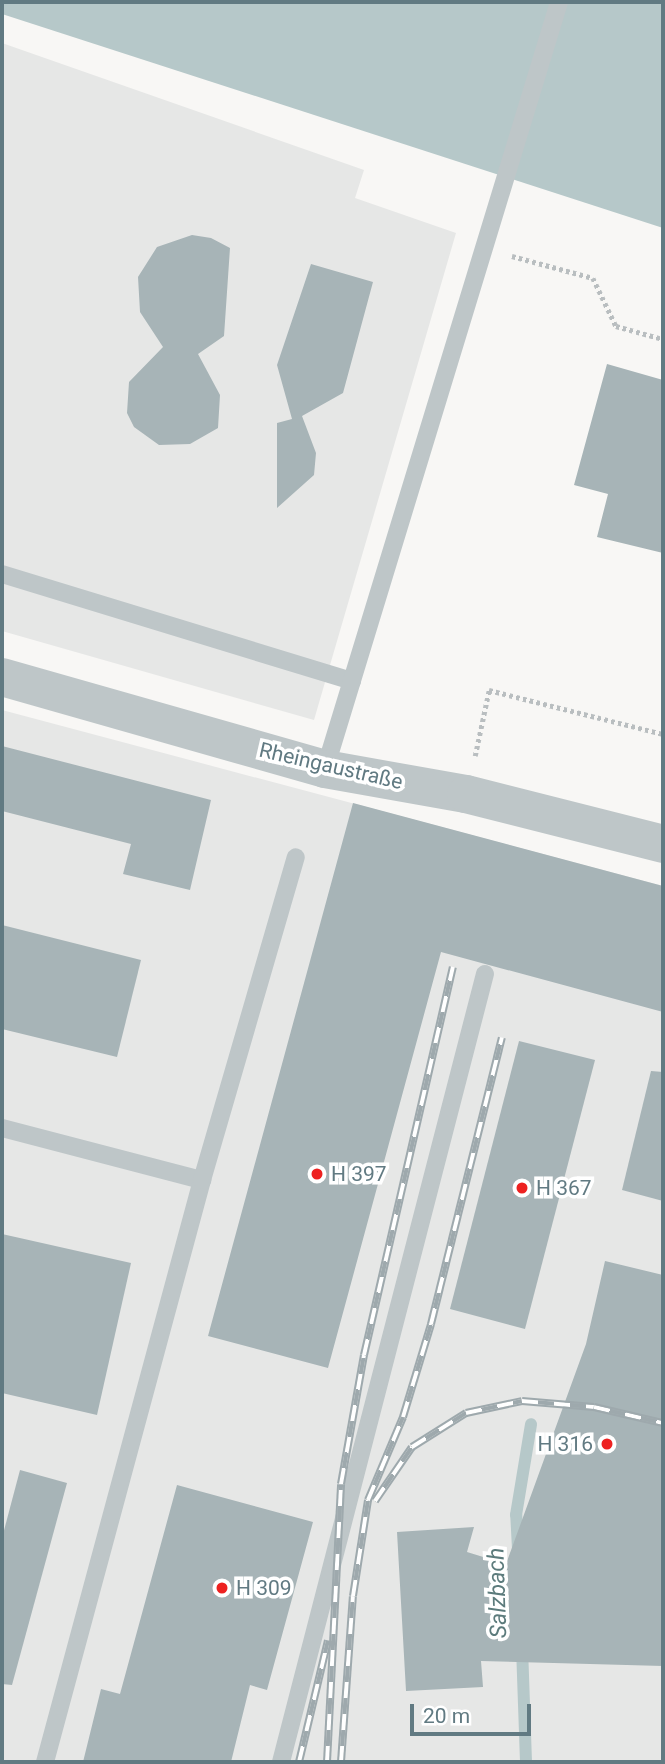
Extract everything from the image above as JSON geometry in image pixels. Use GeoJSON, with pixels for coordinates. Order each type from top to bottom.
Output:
{"type":"FeatureCollection","features":[{"type":"Feature","properties":{"kind":"street","name":"Rheingaustraße"},"geometry":{"type":"LineString","coordinates":[[2,677],[325,769],[466,794],[663,844]]}},
{"type":"Feature","properties":{"kind":"lane"},"geometry":{"type":"LineString","coordinates":[[325,769],[559,2]]}},
{"type":"Feature","properties":{"kind":"lane"},"geometry":{"type":"LineString","coordinates":[[2,574],[352,681]]}},
{"type":"Feature","properties":{"kind":"lane"},"geometry":{"type":"LineString","coordinates":[[45,1762],[202,1180],[296,857]]}},
{"type":"Feature","properties":{"kind":"lane"},"geometry":{"type":"LineString","coordinates":[[281,1762],[485,974]]}},
{"type":"Feature","properties":{"kind":"lane"},"geometry":{"type":"LineString","coordinates":[[2,1128],[202,1180]]}},
{"type":"Feature","properties":{"kind":"path"},"geometry":{"type":"LineString","coordinates":[[484,248],[593,278],[616,326],[663,339]]}},
{"type":"Feature","properties":{"kind":"path"},"geometry":{"type":"LineString","coordinates":[[466,794],[489,690],[663,734]]}},
{"type":"Feature","properties":{"kind":"shaded area"},"geometry":{"type":"Polygon","coordinates":[[[2,2],[663,2],[663,228],[2,14],[2,2]]]}},
{"type":"Feature","properties":{"kind":"shaded area"},"geometry":{"type":"Polygon","coordinates":[[[2,43],[364,170],[355,198],[456,233],[314,720],[2,631],[2,43]]]}},
{"type":"Feature","properties":{"kind":"shaded area"},"geometry":{"type":"Polygon","coordinates":[[[2,710],[663,886],[663,1762],[2,1762],[2,710]]]}},
{"type":"Feature","properties":{"kind":"building"},"geometry":{"type":"Polygon","coordinates":[[[192,235],[211,238],[230,248],[224,336],[198,354],[220,395],[218,428],[190,444],[159,445],[134,427],[127,413],[129,382],[163,347],[140,312],[138,277],[157,247],[192,235]]]}},
{"type":"Feature","properties":{"kind":"building"},"geometry":{"type":"Polygon","coordinates":[[[311,264],[373,282],[343,393],[302,416],[316,453],[314,475],[277,508],[277,423],[292,419],[277,365],[311,264]]]}},
{"type":"Feature","properties":{"kind":"building"},"geometry":{"type":"Polygon","coordinates":[[[607,364],[663,380],[663,553],[597,537],[608,494],[574,485],[607,364]]]}},
{"type":"Feature","properties":{"kind":"building"},"geometry":{"type":"Polygon","coordinates":[[[2,746],[211,800],[190,890],[123,874],[131,844],[2,811],[2,746]]]}},
{"type":"Feature","properties":{"kind":"building","name":"H 397"},"geometry":{"type":"Polygon","coordinates":[[[353,803],[663,886],[663,1012],[441,952],[328,1368],[208,1336],[353,803]]]}},
{"type":"Feature","properties":{"kind":"building"},"geometry":{"type":"Polygon","coordinates":[[[2,925],[141,960],[117,1057],[2,1029],[2,925]]]}},
{"type":"Feature","properties":{"kind":"building","name":"H 367"},"geometry":{"type":"Polygon","coordinates":[[[519,1041],[595,1060],[525,1329],[450,1309],[519,1041]]]}},
{"type":"Feature","properties":{"kind":"building"},"geometry":{"type":"Polygon","coordinates":[[[651,1071],[663,1072],[663,1201],[622,1190],[651,1071]]]}},
{"type":"Feature","properties":{"kind":"building"},"geometry":{"type":"Polygon","coordinates":[[[2,1234],[131,1263],[97,1415],[2,1393],[2,1234]]]}},
{"type":"Feature","properties":{"kind":"building","name":"H 316"},"geometry":{"type":"Polygon","coordinates":[[[605,1261],[663,1275],[663,1666],[481,1661],[483,1687],[406,1691],[397,1532],[474,1527],[467,1552],[506,1564],[586,1344],[605,1261]]]}},
{"type":"Feature","properties":{"kind":"building"},"geometry":{"type":"Polygon","coordinates":[[[20,1470],[67,1483],[12,1685],[2,1684],[2,1538],[20,1470]]]}},
{"type":"Feature","properties":{"kind":"building","name":"H 309"},"geometry":{"type":"Polygon","coordinates":[[[177,1485],[313,1522],[267,1690],[250,1685],[231,1762],[83,1762],[101,1689],[120,1694],[177,1485]]]}},
{"type":"Feature","properties":{"kind":"waterway","name":"Salzbach"},"geometry":{"type":"LineString","coordinates":[[518,1549],[516,1515],[531,1424]]}},
{"type":"Feature","properties":{"kind":"waterway","name":"Salzbach"},"geometry":{"type":"LineString","coordinates":[[522,1647],[526,1762]]}},
{"type":"Feature","properties":{"kind":"railway"},"geometry":{"type":"LineString","coordinates":[[327,1762],[341,1484],[364,1355],[453,967]]}},
{"type":"Feature","properties":{"kind":"railway"},"geometry":{"type":"LineString","coordinates":[[341,1762],[353,1596],[368,1500],[403,1417],[431,1324],[502,1038]]}},
{"type":"Feature","properties":{"kind":"railway"},"geometry":{"type":"LineString","coordinates":[[375,1501],[412,1447],[466,1413],[522,1401],[594,1407],[663,1423]]}},
{"type":"Feature","properties":{"kind":"railway"},"geometry":{"type":"LineString","coordinates":[[299,1762],[328,1640]]}},
{"type":"Feature","properties":{"kind":"place","name":"H 397"},"geometry":{"type":"Point","coordinates":[317,1174]}},
{"type":"Feature","properties":{"kind":"place","name":"H 367"},"geometry":{"type":"Point","coordinates":[522,1188]}},
{"type":"Feature","properties":{"kind":"place","name":"H 316"},"geometry":{"type":"Point","coordinates":[607,1444]}},
{"type":"Feature","properties":{"kind":"place","name":"H 309"},"geometry":{"type":"Point","coordinates":[222,1588]}}]}
